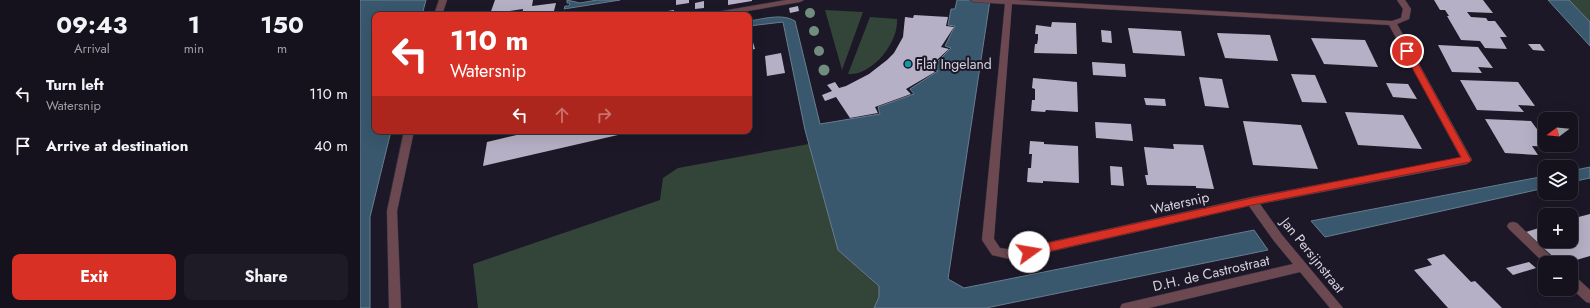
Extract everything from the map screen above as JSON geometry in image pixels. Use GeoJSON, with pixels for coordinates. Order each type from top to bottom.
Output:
{"type":"FeatureCollection","features":[{"type":"Feature","properties":{"kind":"street"},"geometry":{"type":"LineString","coordinates":[[439,12],[443,0]]}},
{"type":"Feature","properties":{"kind":"street"},"geometry":{"type":"LineString","coordinates":[[729,12],[800,0]]}},
{"type":"Feature","properties":{"kind":"street"},"geometry":{"type":"LineString","coordinates":[[974,0],[1392,23],[1405,19],[1407,9],[1401,0]]}},
{"type":"Feature","properties":{"kind":"street","name":"Watersnip"},"geometry":{"type":"LineString","coordinates":[[1009,1],[1000,82],[988,240],[996,252],[1014,255],[1252,201],[1466,160],[1392,23]]}},
{"type":"Feature","properties":{"kind":"street"},"geometry":{"type":"LineString","coordinates":[[395,308],[392,211],[408,134]]}},
{"type":"Feature","properties":{"kind":"street","name":"Jan Persijnstraat"},"geometry":{"type":"LineString","coordinates":[[1252,201],[1302,267],[1337,308]]}},
{"type":"Feature","properties":{"kind":"street"},"geometry":{"type":"LineString","coordinates":[[1513,226],[1545,256]]}},
{"type":"Feature","properties":{"kind":"street","name":"D.H. de Castrostraat"},"geometry":{"type":"LineString","coordinates":[[1126,308],[1302,267]]}},
{"type":"Feature","properties":{"kind":"street"},"geometry":{"type":"LineString","coordinates":[[1578,287],[1590,298]]}},
{"type":"Feature","properties":{"kind":"green space"},"geometry":{"type":"Polygon","coordinates":[[[1569,0],[1590,0],[1590,22],[1569,0]]]}},
{"type":"Feature","properties":{"kind":"green space"},"geometry":{"type":"Polygon","coordinates":[[[825,10],[863,12],[842,70],[825,10]]]}},
{"type":"Feature","properties":{"kind":"green space"},"geometry":{"type":"Polygon","coordinates":[[[870,17],[897,19],[894,38],[889,47],[875,64],[857,73],[848,74],[870,17]]]}},
{"type":"Feature","properties":{"kind":"green space"},"geometry":{"type":"Polygon","coordinates":[[[809,144],[838,250],[879,286],[879,297],[874,308],[478,308],[473,264],[660,200],[663,178],[678,168],[809,144]]]}},
{"type":"Feature","properties":{"kind":"water"},"geometry":{"type":"Polygon","coordinates":[[[360,0],[426,0],[423,12],[372,12],[372,134],[390,134],[370,217],[370,308],[360,308],[360,0]]]}},
{"type":"Feature","properties":{"kind":"water"},"geometry":{"type":"Polygon","coordinates":[[[567,0],[580,3],[597,0],[620,0],[564,9],[565,6],[569,6],[570,3],[567,3],[567,0]]]}},
{"type":"Feature","properties":{"kind":"water"},"geometry":{"type":"Polygon","coordinates":[[[957,0],[990,0],[948,279],[964,288],[1254,230],[1268,250],[986,308],[874,308],[879,297],[879,286],[838,250],[805,130],[783,22],[752,26],[752,20],[784,17],[795,21],[820,124],[880,114],[878,107],[914,94],[910,89],[938,71],[931,68],[951,48],[945,46],[955,26],[948,25],[951,9],[955,9],[957,0]]]}},
{"type":"Feature","properties":{"kind":"water"},"geometry":{"type":"Polygon","coordinates":[[[1548,0],[1569,0],[1590,22],[1590,46],[1548,0]]]}},
{"type":"Feature","properties":{"kind":"water"},"geometry":{"type":"Polygon","coordinates":[[[1590,167],[1590,178],[1578,181],[1578,170],[1590,167]]]}},
{"type":"Feature","properties":{"kind":"water"},"geometry":{"type":"Polygon","coordinates":[[[1538,177],[1538,190],[1325,237],[1311,221],[1538,177]]]}},
{"type":"Feature","properties":{"kind":"building"},"geometry":{"type":"Polygon","coordinates":[[[495,0],[533,0],[532,6],[556,3],[554,12],[522,12],[523,9],[491,12],[495,0]]]}},
{"type":"Feature","properties":{"kind":"building"},"geometry":{"type":"Polygon","coordinates":[[[676,0],[689,0],[689,3],[676,5],[676,0]]]}},
{"type":"Feature","properties":{"kind":"building"},"geometry":{"type":"Polygon","coordinates":[[[728,0],[752,0],[752,1],[728,5],[728,0]]]}},
{"type":"Feature","properties":{"kind":"building"},"geometry":{"type":"Polygon","coordinates":[[[1434,0],[1483,0],[1493,13],[1467,12],[1471,17],[1486,18],[1488,21],[1495,21],[1507,37],[1500,37],[1507,49],[1485,48],[1480,41],[1461,40],[1445,10],[1440,10],[1434,0]]]}},
{"type":"Feature","properties":{"kind":"building"},"geometry":{"type":"Polygon","coordinates":[[[704,1],[704,8],[695,9],[695,3],[704,1]]]}},
{"type":"Feature","properties":{"kind":"building"},"geometry":{"type":"Polygon","coordinates":[[[798,6],[799,11],[790,13],[789,8],[798,6]]]}},
{"type":"Feature","properties":{"kind":"building"},"geometry":{"type":"Polygon","coordinates":[[[674,10],[674,12],[662,12],[674,10]]]}},
{"type":"Feature","properties":{"kind":"building","name":"Flat Ingeland"},"geometry":{"type":"Polygon","coordinates":[[[914,15],[948,17],[946,26],[954,27],[941,47],[949,49],[928,68],[935,72],[906,89],[911,94],[875,107],[878,113],[850,118],[836,97],[825,101],[822,95],[832,91],[827,85],[835,82],[839,88],[846,86],[869,74],[887,60],[894,53],[903,37],[905,17],[913,18],[914,15]]]}},
{"type":"Feature","properties":{"kind":"building"},"geometry":{"type":"Polygon","coordinates":[[[1052,22],[1076,23],[1077,54],[1034,53],[1035,44],[1037,44],[1038,39],[1038,34],[1035,34],[1036,25],[1051,27],[1052,22]]]}},
{"type":"Feature","properties":{"kind":"building"},"geometry":{"type":"Polygon","coordinates":[[[1128,28],[1181,31],[1185,56],[1133,53],[1128,28]]]}},
{"type":"Feature","properties":{"kind":"building"},"geometry":{"type":"Polygon","coordinates":[[[1101,30],[1111,31],[1112,43],[1102,42],[1101,30]]]}},
{"type":"Feature","properties":{"kind":"building"},"geometry":{"type":"Polygon","coordinates":[[[1217,33],[1270,35],[1278,61],[1225,58],[1217,33]]]}},
{"type":"Feature","properties":{"kind":"building"},"geometry":{"type":"Polygon","coordinates":[[[1311,38],[1365,40],[1378,67],[1324,64],[1311,38]]]}},
{"type":"Feature","properties":{"kind":"building"},"geometry":{"type":"Polygon","coordinates":[[[752,39],[755,49],[752,50],[752,39]]]}},
{"type":"Feature","properties":{"kind":"building"},"geometry":{"type":"Polygon","coordinates":[[[1528,44],[1540,44],[1545,51],[1533,50],[1528,44]]]}},
{"type":"Feature","properties":{"kind":"building"},"geometry":{"type":"Polygon","coordinates":[[[1438,45],[1478,47],[1493,68],[1478,67],[1482,73],[1452,72],[1438,45]]]}},
{"type":"Feature","properties":{"kind":"building"},"geometry":{"type":"Polygon","coordinates":[[[781,53],[785,73],[767,76],[765,56],[781,53]]]}},
{"type":"Feature","properties":{"kind":"building"},"geometry":{"type":"Polygon","coordinates":[[[1092,62],[1125,64],[1126,77],[1093,75],[1092,62]]]}},
{"type":"Feature","properties":{"kind":"building"},"geometry":{"type":"Polygon","coordinates":[[[1291,74],[1315,75],[1327,103],[1302,102],[1291,74]]]}},
{"type":"Feature","properties":{"kind":"building"},"geometry":{"type":"Polygon","coordinates":[[[1199,77],[1222,79],[1229,108],[1205,106],[1199,77]]]}},
{"type":"Feature","properties":{"kind":"building"},"geometry":{"type":"Polygon","coordinates":[[[1033,78],[1077,82],[1078,112],[1046,110],[1045,112],[1031,111],[1032,100],[1035,100],[1035,89],[1032,88],[1033,78]]]}},
{"type":"Feature","properties":{"kind":"building"},"geometry":{"type":"Polygon","coordinates":[[[1460,80],[1518,82],[1535,106],[1518,105],[1524,112],[1477,110],[1460,80]]]}},
{"type":"Feature","properties":{"kind":"building"},"geometry":{"type":"Polygon","coordinates":[[[1386,83],[1408,84],[1417,99],[1393,97],[1386,83]]]}},
{"type":"Feature","properties":{"kind":"building"},"geometry":{"type":"Polygon","coordinates":[[[1144,98],[1165,99],[1166,106],[1146,105],[1144,98]]]}},
{"type":"Feature","properties":{"kind":"building"},"geometry":{"type":"Polygon","coordinates":[[[1345,112],[1403,115],[1422,149],[1358,145],[1345,112]]]}},
{"type":"Feature","properties":{"kind":"building"},"geometry":{"type":"Polygon","coordinates":[[[1485,119],[1531,121],[1538,130],[1538,146],[1532,146],[1538,155],[1505,153],[1485,119]]]}},
{"type":"Feature","properties":{"kind":"building"},"geometry":{"type":"Polygon","coordinates":[[[1243,121],[1301,125],[1318,169],[1253,165],[1243,121]]]}},
{"type":"Feature","properties":{"kind":"building"},"geometry":{"type":"Polygon","coordinates":[[[1095,122],[1131,124],[1133,141],[1096,138],[1095,122]]]}},
{"type":"Feature","properties":{"kind":"building"},"geometry":{"type":"Polygon","coordinates":[[[521,134],[622,134],[483,166],[487,142],[521,134]]]}},
{"type":"Feature","properties":{"kind":"building"},"geometry":{"type":"Polygon","coordinates":[[[1030,141],[1044,142],[1044,144],[1078,146],[1079,183],[1043,181],[1043,183],[1027,182],[1028,168],[1031,168],[1032,154],[1029,154],[1030,141]]]}},
{"type":"Feature","properties":{"kind":"building"},"geometry":{"type":"Polygon","coordinates":[[[1173,144],[1203,145],[1214,189],[1196,188],[1196,186],[1147,185],[1145,175],[1148,175],[1144,147],[1174,149],[1173,144]]]}},
{"type":"Feature","properties":{"kind":"building"},"geometry":{"type":"Polygon","coordinates":[[[1110,166],[1122,167],[1124,186],[1111,185],[1110,166]]]}},
{"type":"Feature","properties":{"kind":"building"},"geometry":{"type":"Polygon","coordinates":[[[1590,214],[1590,256],[1578,260],[1578,256],[1552,256],[1544,248],[1578,248],[1578,217],[1590,214]]]}},
{"type":"Feature","properties":{"kind":"building"},"geometry":{"type":"Polygon","coordinates":[[[1538,228],[1538,243],[1526,232],[1538,228]]]}},
{"type":"Feature","properties":{"kind":"building"},"geometry":{"type":"Polygon","coordinates":[[[1444,254],[1471,282],[1475,281],[1502,308],[1448,308],[1414,270],[1432,265],[1427,259],[1444,254]]]}},
{"type":"Feature","properties":{"kind":"building"},"geometry":{"type":"Polygon","coordinates":[[[1529,262],[1536,268],[1513,275],[1506,268],[1529,262]]]}},
{"type":"Feature","properties":{"kind":"place","name":"Flat Ingeland"},"geometry":{"type":"Point","coordinates":[908,64]}},
{"type":"Feature","properties":{"kind":"route"},"geometry":{"type":"LineString","coordinates":[[1029,252],[1252,201],[1466,160],[1407,51]]}}]}
